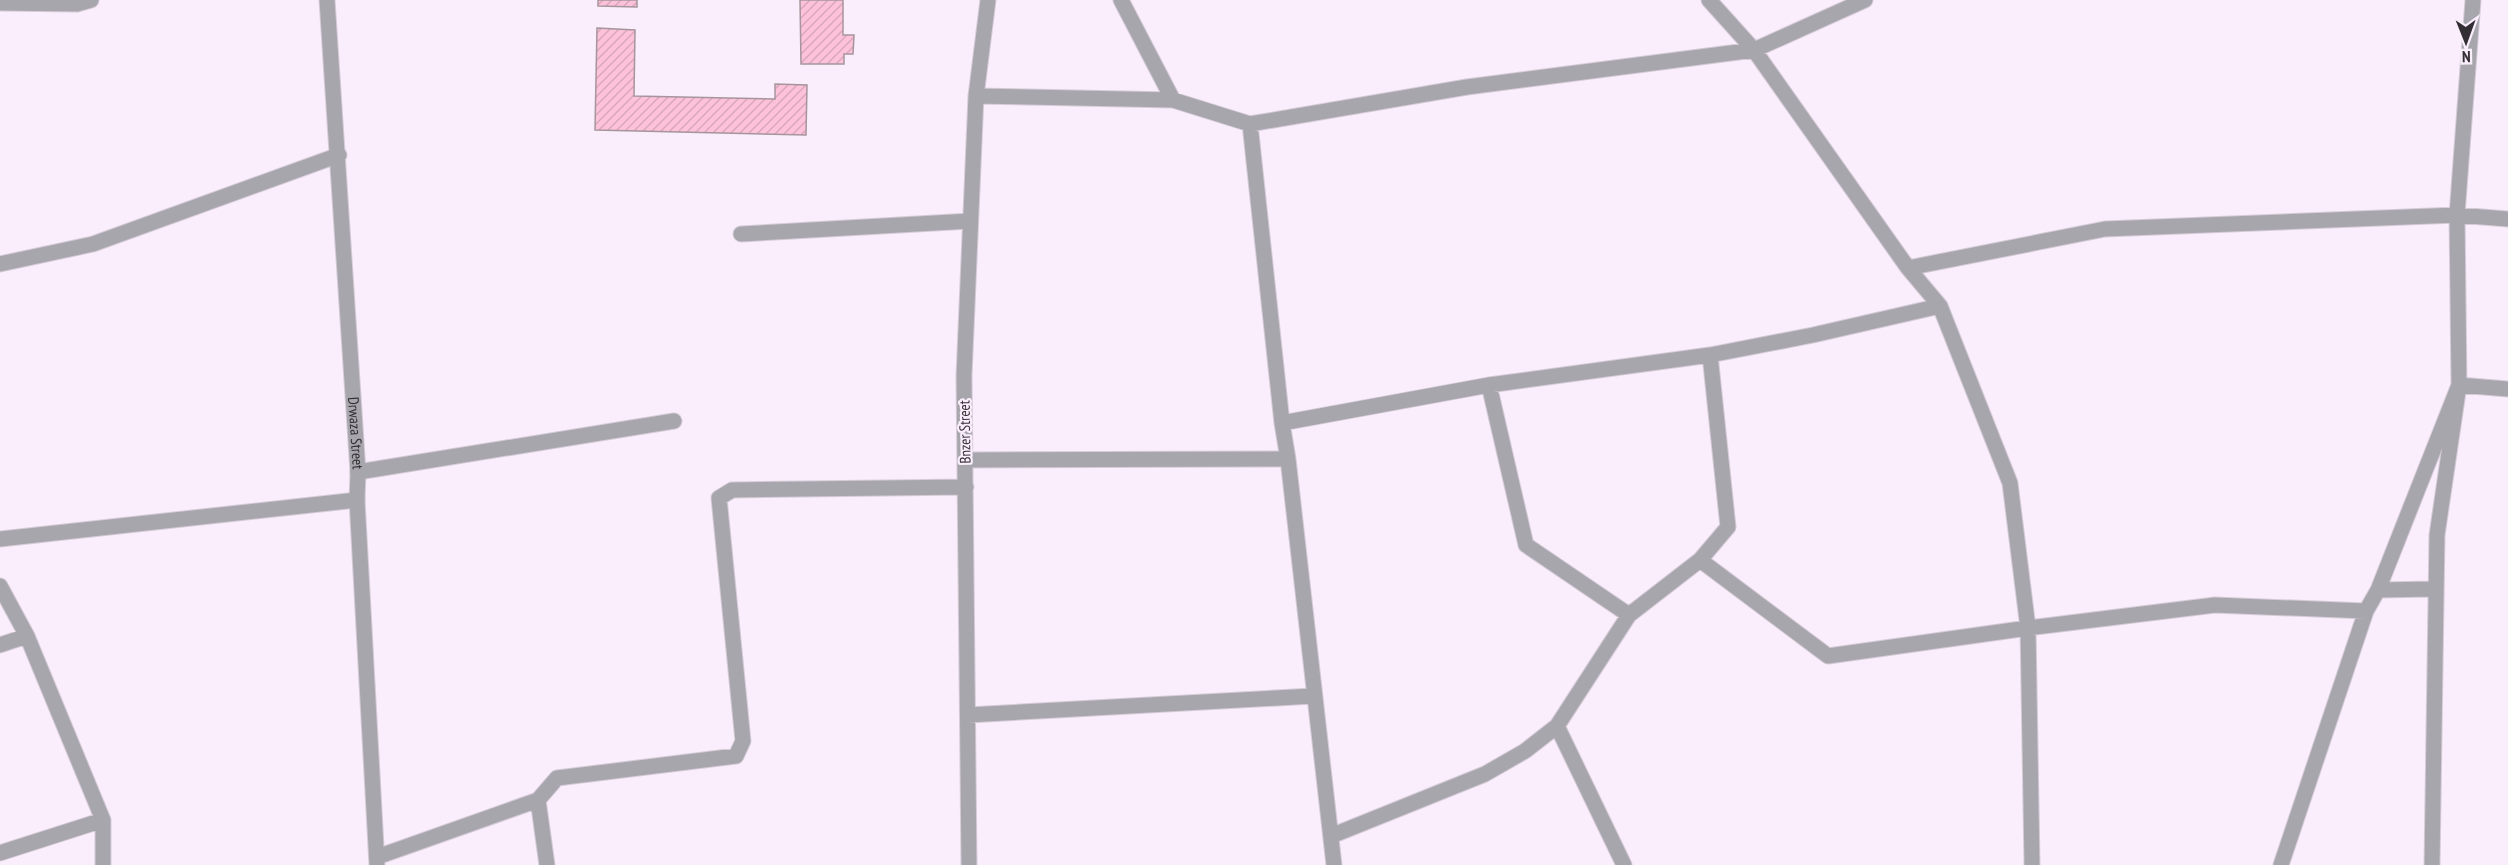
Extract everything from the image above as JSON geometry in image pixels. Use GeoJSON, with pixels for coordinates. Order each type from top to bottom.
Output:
{"type":"FeatureCollection","features":[{"type":"Feature","properties":{"kind":"street"},"geometry":{"type":"LineString","coordinates":[[0,3],[77,4],[91,0]]}},
{"type":"Feature","properties":{"kind":"street","name":"Drwaza Street"},"geometry":{"type":"LineString","coordinates":[[327,0],[339,155],[358,472],[357,500],[377,861]]}},
{"type":"Feature","properties":{"kind":"street","name":"Bnzer Street"},"geometry":{"type":"LineString","coordinates":[[969,865],[964,376],[976,96],[987,0]]}},
{"type":"Feature","properties":{"kind":"street"},"geometry":{"type":"LineString","coordinates":[[1121,0],[1173,100]]}},
{"type":"Feature","properties":{"kind":"street"},"geometry":{"type":"LineString","coordinates":[[1709,0],[1754,50],[1908,268],[1940,306],[2010,483],[2028,628],[2032,865]]}},
{"type":"Feature","properties":{"kind":"street"},"geometry":{"type":"LineString","coordinates":[[976,96],[1173,100],[1250,123],[1467,87],[1754,50],[1865,0]]}},
{"type":"Feature","properties":{"kind":"street"},"geometry":{"type":"LineString","coordinates":[[2432,865],[2437,535],[2459,385],[2457,215],[2473,0]]}},
{"type":"Feature","properties":{"kind":"street"},"geometry":{"type":"LineString","coordinates":[[1250,123],[1282,423],[1334,865]]}},
{"type":"Feature","properties":{"kind":"street"},"geometry":{"type":"LineString","coordinates":[[0,264],[93,244],[339,155]]}},
{"type":"Feature","properties":{"kind":"street"},"geometry":{"type":"LineString","coordinates":[[1908,268],[2105,229],[2457,215],[2508,219]]}},
{"type":"Feature","properties":{"kind":"street"},"geometry":{"type":"LineString","coordinates":[[741,234],[970,221]]}},
{"type":"Feature","properties":{"kind":"street"},"geometry":{"type":"LineString","coordinates":[[1282,423],[1489,385],[1710,355],[1813,335],[1940,306]]}},
{"type":"Feature","properties":{"kind":"street"},"geometry":{"type":"LineString","coordinates":[[1331,836],[1485,774],[1525,751],[1557,726],[1629,615],[1700,560],[1728,526],[1710,355]]}},
{"type":"Feature","properties":{"kind":"street"},"geometry":{"type":"LineString","coordinates":[[1489,385],[1526,545],[1629,615]]}},
{"type":"Feature","properties":{"kind":"street"},"geometry":{"type":"LineString","coordinates":[[2459,385],[2508,388]]}},
{"type":"Feature","properties":{"kind":"street"},"geometry":{"type":"LineString","coordinates":[[2281,865],[2366,611],[2378,591],[2459,385]]}},
{"type":"Feature","properties":{"kind":"street"},"geometry":{"type":"LineString","coordinates":[[358,472],[674,421]]}},
{"type":"Feature","properties":{"kind":"street"},"geometry":{"type":"LineString","coordinates":[[965,459],[1288,459]]}},
{"type":"Feature","properties":{"kind":"street"},"geometry":{"type":"LineString","coordinates":[[377,861],[538,800],[557,778],[736,756],[743,741],[719,498],[732,490],[966,487]]}},
{"type":"Feature","properties":{"kind":"street"},"geometry":{"type":"LineString","coordinates":[[0,539],[357,500]]}},
{"type":"Feature","properties":{"kind":"street"},"geometry":{"type":"LineString","coordinates":[[1700,560],[1828,656],[2215,605],[2366,611]]}},
{"type":"Feature","properties":{"kind":"street"},"geometry":{"type":"LineString","coordinates":[[0,586],[27,636],[103,820],[103,865]]}},
{"type":"Feature","properties":{"kind":"street"},"geometry":{"type":"LineString","coordinates":[[2378,591],[2435,590]]}},
{"type":"Feature","properties":{"kind":"street"},"geometry":{"type":"LineString","coordinates":[[0,645],[27,636]]}},
{"type":"Feature","properties":{"kind":"street"},"geometry":{"type":"LineString","coordinates":[[968,715],[1313,696]]}},
{"type":"Feature","properties":{"kind":"street"},"geometry":{"type":"LineString","coordinates":[[1557,726],[1624,865]]}},
{"type":"Feature","properties":{"kind":"street"},"geometry":{"type":"LineString","coordinates":[[538,800],[547,865]]}},
{"type":"Feature","properties":{"kind":"street"},"geometry":{"type":"LineString","coordinates":[[0,853],[103,820]]}},
{"type":"Feature","properties":{"kind":"building"},"geometry":{"type":"Polygon","coordinates":[[[598,0],[637,0],[637,7],[598,6],[598,0]]]}},
{"type":"Feature","properties":{"kind":"building"},"geometry":{"type":"Polygon","coordinates":[[[800,0],[843,0],[843,35],[854,35],[853,54],[844,54],[844,64],[801,64],[800,0]]]}},
{"type":"Feature","properties":{"kind":"building"},"geometry":{"type":"Polygon","coordinates":[[[597,28],[635,30],[634,96],[775,99],[775,84],[807,85],[806,135],[595,130],[597,28]]]}}]}
